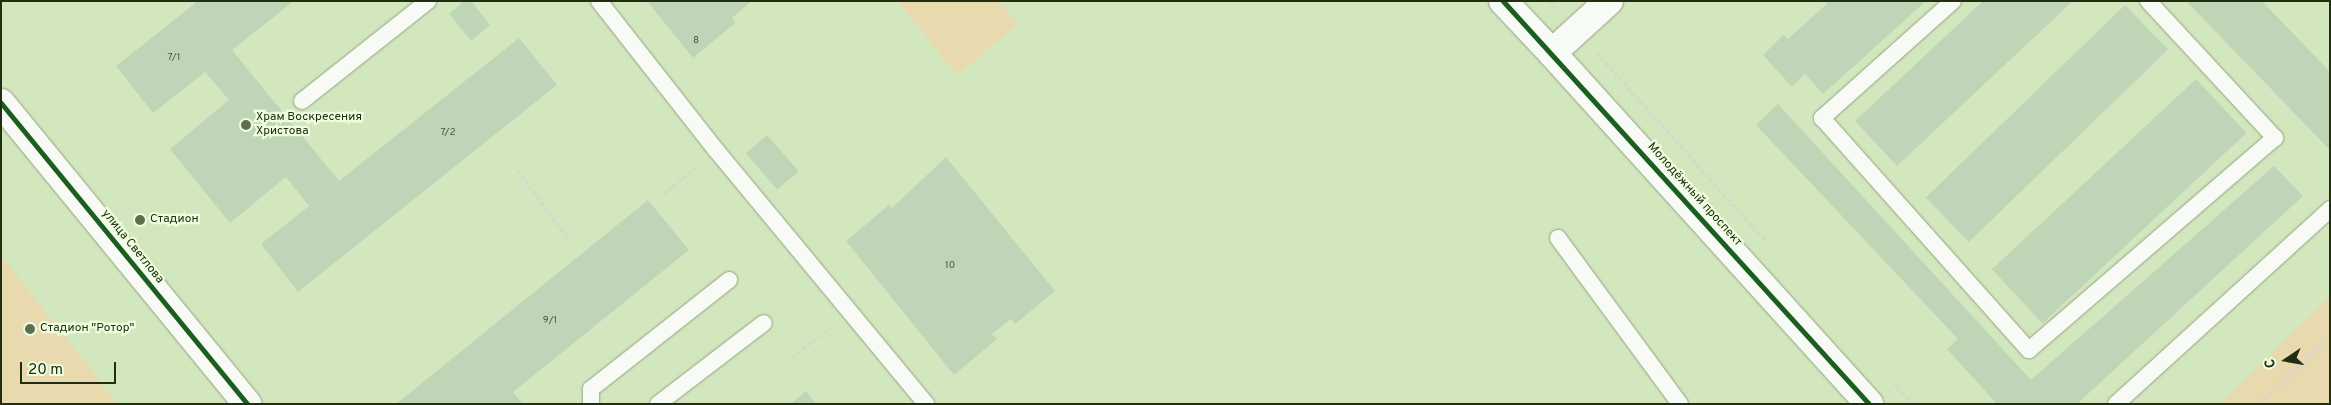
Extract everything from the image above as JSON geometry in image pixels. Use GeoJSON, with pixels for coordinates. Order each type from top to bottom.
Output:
{"type":"FeatureCollection","features":[{"type":"Feature","properties":{"kind":"street","name":"Молодёжный проспект"},"geometry":{"type":"LineString","coordinates":[[1503,1],[1868,404]]}},
{"type":"Feature","properties":{"kind":"street"},"geometry":{"type":"LineString","coordinates":[[1552,53],[1609,1]]}},
{"type":"Feature","properties":{"kind":"street","name":"улица Светлова"},"geometry":{"type":"LineString","coordinates":[[1,103],[247,404]]}},
{"type":"Feature","properties":{"kind":"lane"},"geometry":{"type":"LineString","coordinates":[[302,101],[428,1]]}},
{"type":"Feature","properties":{"kind":"lane"},"geometry":{"type":"LineString","coordinates":[[599,1],[716,150],[926,404]]}},
{"type":"Feature","properties":{"kind":"lane"},"geometry":{"type":"LineString","coordinates":[[1952,1],[1822,118],[2029,350],[2275,138],[2148,1]]}},
{"type":"Feature","properties":{"kind":"lane"},"geometry":{"type":"LineString","coordinates":[[2116,404],[2330,209]]}},
{"type":"Feature","properties":{"kind":"lane"},"geometry":{"type":"LineString","coordinates":[[1558,238],[1680,404]]}},
{"type":"Feature","properties":{"kind":"lane"},"geometry":{"type":"LineString","coordinates":[[591,404],[591,389],[728,280]]}},
{"type":"Feature","properties":{"kind":"lane"},"geometry":{"type":"LineString","coordinates":[[658,404],[764,324]]}},
{"type":"Feature","properties":{"kind":"path"},"geometry":{"type":"LineString","coordinates":[[1550,1],[1768,243]]}},
{"type":"Feature","properties":{"kind":"path"},"geometry":{"type":"LineString","coordinates":[[664,194],[716,150]]}},
{"type":"Feature","properties":{"kind":"path"},"geometry":{"type":"LineString","coordinates":[[518,170],[567,237]]}},
{"type":"Feature","properties":{"kind":"path"},"geometry":{"type":"LineString","coordinates":[[792,357],[850,313]]}},
{"type":"Feature","properties":{"kind":"path"},"geometry":{"type":"LineString","coordinates":[[2259,404],[2330,336]]}},
{"type":"Feature","properties":{"kind":"path"},"geometry":{"type":"LineString","coordinates":[[1887,374],[1913,404]]}},
{"type":"Feature","properties":{"kind":"shaded area"},"geometry":{"type":"Polygon","coordinates":[[[897,1],[999,1],[1018,24],[957,75],[897,1]]]}},
{"type":"Feature","properties":{"kind":"shaded area","name":"Стадион \"Ротор\""},"geometry":{"type":"Polygon","coordinates":[[[1,255],[118,404],[1,404],[1,255]]]}},
{"type":"Feature","properties":{"kind":"shaded area"},"geometry":{"type":"Polygon","coordinates":[[[2330,296],[2330,404],[2220,404],[2330,296]]]}},
{"type":"Feature","properties":{"kind":"building"},"geometry":{"type":"Polygon","coordinates":[[[198,1],[294,1],[232,50],[339,181],[519,38],[557,85],[298,292],[261,244],[309,206],[286,177],[230,223],[170,149],[229,100],[205,72],[153,113],[116,66],[198,1]]]}},
{"type":"Feature","properties":{"kind":"building"},"geometry":{"type":"Polygon","coordinates":[[[464,1],[471,1],[490,25],[471,41],[449,14],[464,1]]]}},
{"type":"Feature","properties":{"kind":"building"},"geometry":{"type":"Polygon","coordinates":[[[647,1],[752,1],[732,18],[735,23],[693,58],[647,1]]]}},
{"type":"Feature","properties":{"kind":"building"},"geometry":{"type":"Polygon","coordinates":[[[1830,1],[1926,1],[1823,94],[1805,74],[1792,87],[1763,55],[1783,35],[1788,39],[1830,1]]]}},
{"type":"Feature","properties":{"kind":"building"},"geometry":{"type":"Polygon","coordinates":[[[1983,1],[2073,1],[1897,166],[1855,121],[1983,1]]]}},
{"type":"Feature","properties":{"kind":"building"},"geometry":{"type":"Polygon","coordinates":[[[2186,1],[2262,1],[2330,72],[2330,150],[2186,1]]]}},
{"type":"Feature","properties":{"kind":"building"},"geometry":{"type":"Polygon","coordinates":[[[2125,5],[2168,50],[1969,242],[1926,197],[2125,5]]]}},
{"type":"Feature","properties":{"kind":"building"},"geometry":{"type":"Polygon","coordinates":[[[2196,79],[2246,133],[2042,323],[1992,269],[2196,79]]]}},
{"type":"Feature","properties":{"kind":"building"},"geometry":{"type":"Polygon","coordinates":[[[1778,104],[2031,380],[2274,166],[2303,196],[2077,404],[1997,404],[1947,349],[1958,339],[1756,125],[1778,104]]]}},
{"type":"Feature","properties":{"kind":"building"},"geometry":{"type":"Polygon","coordinates":[[[767,135],[798,171],[777,190],[746,153],[767,135]]]}},
{"type":"Feature","properties":{"kind":"building"},"geometry":{"type":"Polygon","coordinates":[[[946,157],[1055,291],[1015,324],[1011,319],[992,334],[997,339],[954,375],[846,241],[889,205],[892,208],[946,157]]]}},
{"type":"Feature","properties":{"kind":"building"},"geometry":{"type":"Polygon","coordinates":[[[648,200],[689,250],[513,392],[523,404],[396,404],[648,200]]]}},
{"type":"Feature","properties":{"kind":"building"},"geometry":{"type":"Polygon","coordinates":[[[806,391],[816,404],[790,404],[806,391]]]}},
{"type":"Feature","properties":{"kind":"cycle path"},"geometry":{"type":"LineString","coordinates":[[1503,1],[1869,404]]}},
{"type":"Feature","properties":{"kind":"cycle path"},"geometry":{"type":"LineString","coordinates":[[1,103],[247,404]]}},
{"type":"Feature","properties":{"kind":"place","name":"Храм Воскресения Христова"},"geometry":{"type":"Point","coordinates":[246,125]}},
{"type":"Feature","properties":{"kind":"place","name":"Стадион"},"geometry":{"type":"Point","coordinates":[140,220]}},
{"type":"Feature","properties":{"kind":"place","name":"Стадион \"Ротор\""},"geometry":{"type":"Point","coordinates":[30,329]}}]}
